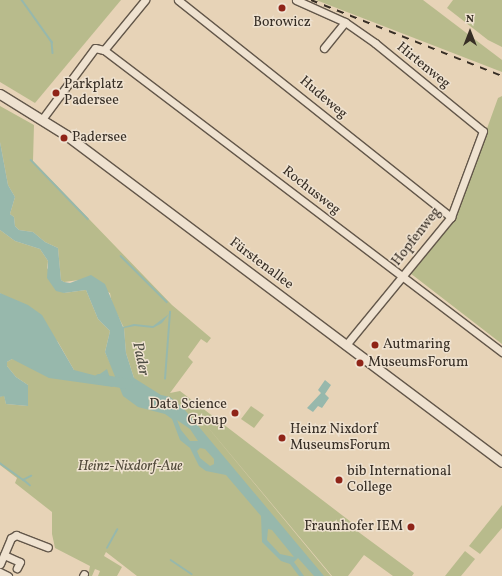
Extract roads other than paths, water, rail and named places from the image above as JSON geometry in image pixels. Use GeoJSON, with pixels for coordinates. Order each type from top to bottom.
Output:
{"type":"FeatureCollection","features":[{"type":"Feature","properties":{"kind":"street"},"geometry":{"type":"LineString","coordinates":[[42,118],[95,48],[104,50],[145,0]]}},
{"type":"Feature","properties":{"kind":"street","name":"Hudeweg"},"geometry":{"type":"LineString","coordinates":[[178,0],[451,217]]}},
{"type":"Feature","properties":{"kind":"street","name":"Hirtenweg"},"geometry":{"type":"LineString","coordinates":[[296,0],[345,22],[375,43],[483,131]]}},
{"type":"Feature","properties":{"kind":"street"},"geometry":{"type":"LineString","coordinates":[[324,48],[345,22]]}},
{"type":"Feature","properties":{"kind":"street","name":"Rochusweg"},"geometry":{"type":"LineString","coordinates":[[104,50],[402,278],[502,352]]}},
{"type":"Feature","properties":{"kind":"street","name":"Fürstenallee"},"geometry":{"type":"LineString","coordinates":[[0,94],[42,118],[502,462]]}},
{"type":"Feature","properties":{"kind":"street","name":"Hopfenweg"},"geometry":{"type":"LineString","coordinates":[[346,345],[451,217],[483,131]]}},
{"type":"Feature","properties":{"kind":"street"},"geometry":{"type":"LineString","coordinates":[[0,564],[11,538],[16,535],[48,547]]}},
{"type":"Feature","properties":{"kind":"street"},"geometry":{"type":"LineString","coordinates":[[4,556],[20,562],[17,568]]}},
{"type":"Feature","properties":{"kind":"street"},"geometry":{"type":"LineString","coordinates":[[0,572],[8,576]]}},
{"type":"Feature","properties":{"kind":"water"},"geometry":{"type":"Polygon","coordinates":[[[0,142],[8,185],[15,197],[10,214],[14,217],[15,226],[19,230],[33,232],[45,242],[58,248],[61,280],[64,282],[70,283],[91,275],[105,284],[123,327],[134,324],[153,326],[169,314],[162,323],[153,328],[135,326],[124,328],[126,353],[134,378],[161,395],[170,397],[184,409],[324,576],[314,576],[298,558],[294,562],[304,576],[299,576],[290,564],[281,561],[262,542],[261,516],[226,475],[206,471],[199,466],[190,448],[180,440],[172,419],[165,414],[138,407],[123,396],[105,352],[110,331],[98,319],[86,290],[64,293],[56,291],[47,278],[48,261],[40,249],[15,241],[0,230],[0,142]],[[177,420],[181,430],[190,441],[198,441],[190,429],[177,420]],[[200,448],[197,451],[200,458],[210,466],[214,464],[214,459],[205,449],[200,448]],[[268,529],[267,540],[280,554],[294,557],[272,530],[268,529]]]}},
{"type":"Feature","properties":{"kind":"water"},"geometry":{"type":"Polygon","coordinates":[[[0,293],[28,305],[42,315],[74,370],[97,376],[107,369],[113,387],[49,378],[12,359],[7,362],[7,366],[16,377],[28,385],[28,406],[6,404],[4,396],[0,397],[0,293]]]}},
{"type":"Feature","properties":{"kind":"water"},"geometry":{"type":"Polygon","coordinates":[[[325,380],[331,385],[325,394],[329,398],[322,408],[318,406],[313,412],[307,408],[321,393],[318,390],[325,380]]]}},
{"type":"Feature","properties":{"kind":"waterway"},"geometry":{"type":"LineString","coordinates":[[22,0],[52,42],[53,53]]}},
{"type":"Feature","properties":{"kind":"waterway"},"geometry":{"type":"LineString","coordinates":[[31,160],[88,219]]}},
{"type":"Feature","properties":{"kind":"waterway"},"geometry":{"type":"LineString","coordinates":[[121,256],[167,302]]}},
{"type":"Feature","properties":{"kind":"waterway"},"geometry":{"type":"LineString","coordinates":[[165,379],[170,312]]}},
{"type":"Feature","properties":{"kind":"waterway"},"geometry":{"type":"LineString","coordinates":[[99,379],[128,384]]}},
{"type":"Feature","properties":{"kind":"waterway"},"geometry":{"type":"LineString","coordinates":[[0,463],[23,480],[31,476]]}},
{"type":"Feature","properties":{"kind":"waterway"},"geometry":{"type":"LineString","coordinates":[[24,480],[30,485]]}},
{"type":"Feature","properties":{"kind":"waterway"},"geometry":{"type":"LineString","coordinates":[[107,548],[117,530]]}},
{"type":"Feature","properties":{"kind":"waterway"},"geometry":{"type":"LineString","coordinates":[[171,560],[192,574]]}},
{"type":"Feature","properties":{"kind":"railway"},"geometry":{"type":"LineString","coordinates":[[311,0],[502,76]]}},
{"type":"Feature","properties":{"kind":"place","name":"Borowicz"},"geometry":{"type":"Point","coordinates":[282,8]}},
{"type":"Feature","properties":{"kind":"place","name":"Parkplatz Padersee"},"geometry":{"type":"Point","coordinates":[56,93]}},
{"type":"Feature","properties":{"kind":"place","name":"Padersee"},"geometry":{"type":"Point","coordinates":[64,138]}},
{"type":"Feature","properties":{"kind":"place","name":"Autmaring"},"geometry":{"type":"Point","coordinates":[375,345]}},
{"type":"Feature","properties":{"kind":"place","name":"MuseumsForum"},"geometry":{"type":"Point","coordinates":[360,363]}},
{"type":"Feature","properties":{"kind":"place","name":"Data Science Group"},"geometry":{"type":"Point","coordinates":[235,413]}},
{"type":"Feature","properties":{"kind":"place","name":"Heinz Nixdorf MuseumsForum"},"geometry":{"type":"Point","coordinates":[282,438]}},
{"type":"Feature","properties":{"kind":"place","name":"bib International College"},"geometry":{"type":"Point","coordinates":[339,480]}},
{"type":"Feature","properties":{"kind":"place","name":"Fraunhofer IEM"},"geometry":{"type":"Point","coordinates":[411,527]}},
{"type":"Feature","properties":{"kind":"water label","name":"Pader"},"geometry":{"type":"Point","coordinates":[140,359]}},
{"type":"Feature","properties":{"kind":"park label","name":"Heinz-Nixdorf-Aue"},"geometry":{"type":"Point","coordinates":[130,467]}}]}
